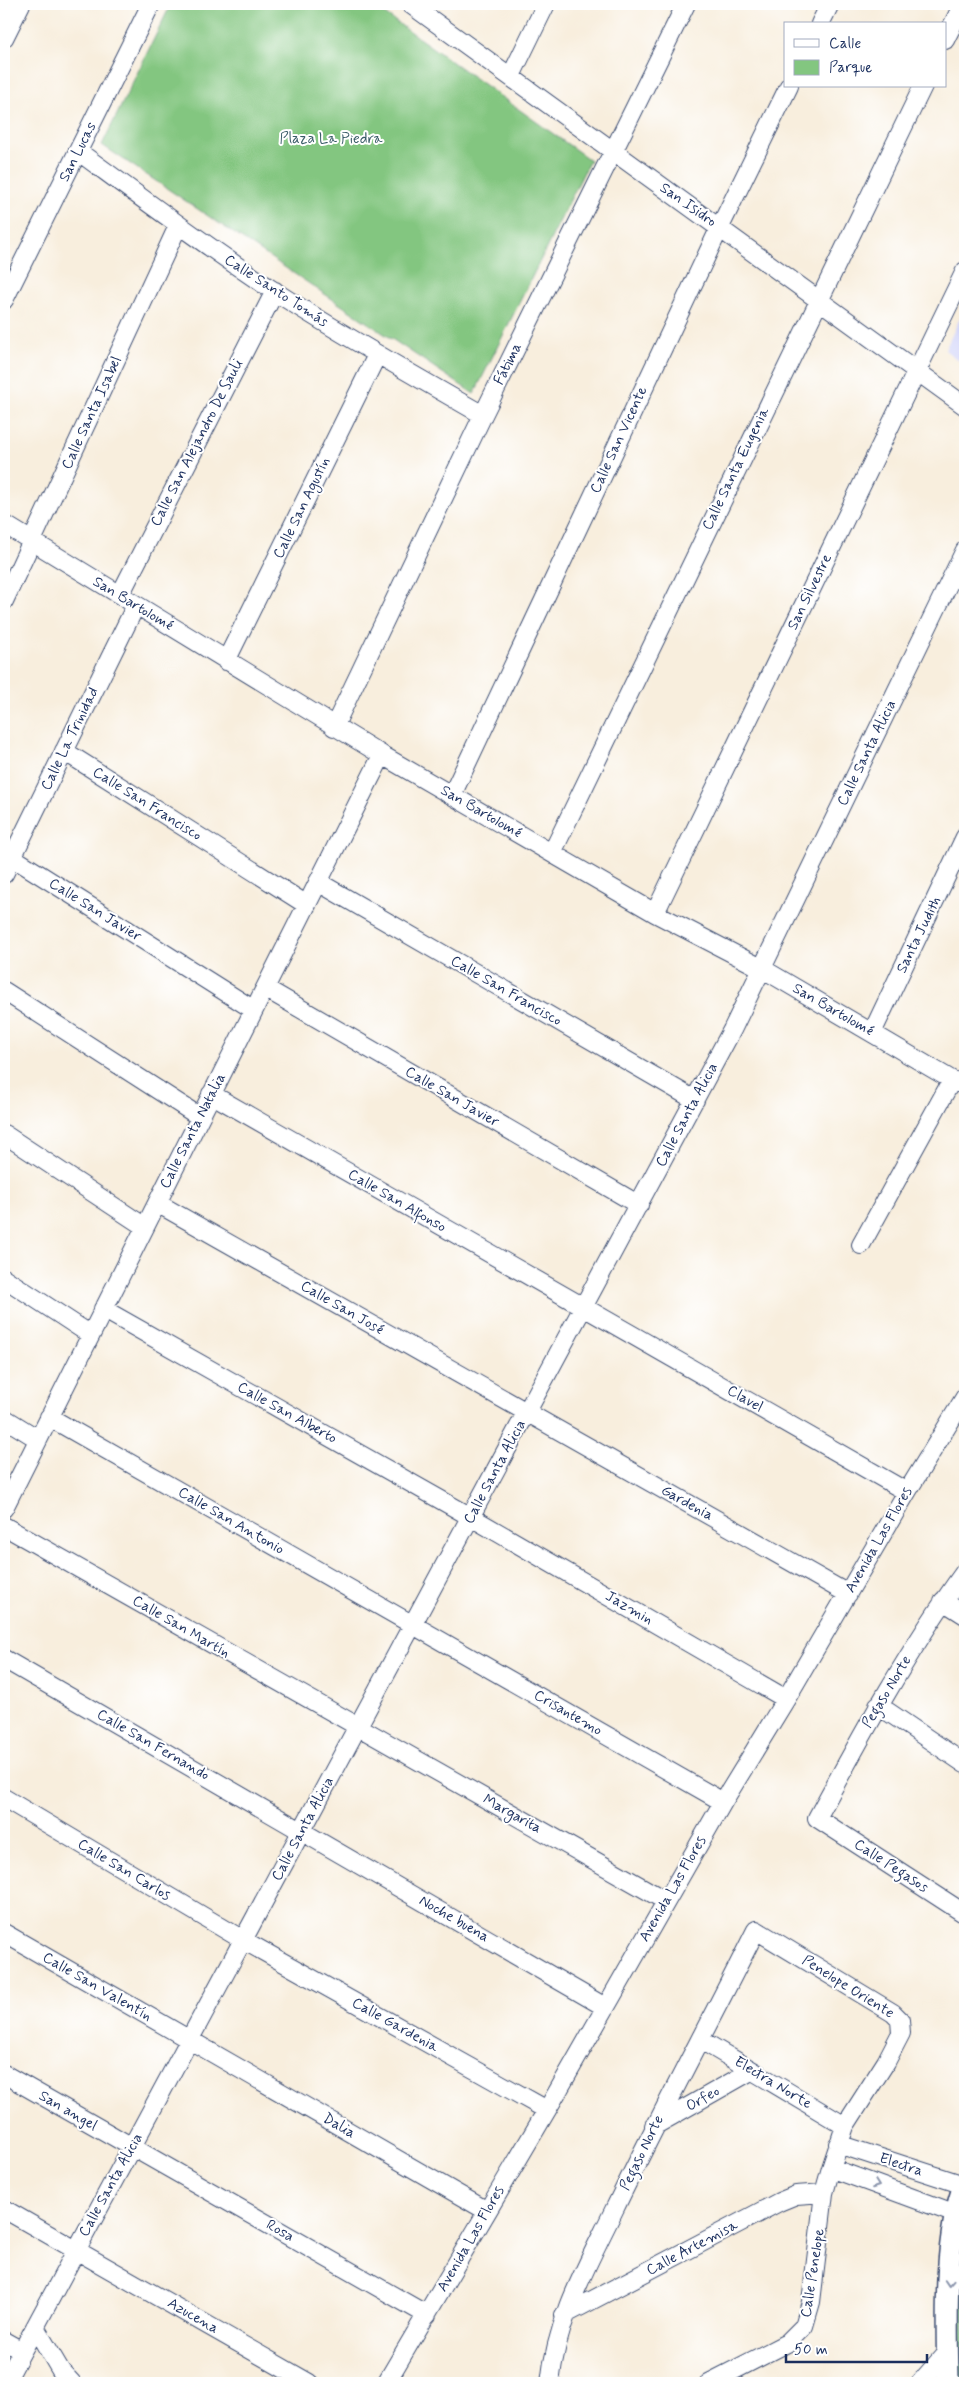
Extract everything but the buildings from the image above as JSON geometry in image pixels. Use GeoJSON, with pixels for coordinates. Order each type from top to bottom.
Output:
{"type":"FeatureCollection","features":[{"type":"Feature","properties":{"kind":"street"},"geometry":{"type":"LineString","coordinates":[[4,38],[21,4]]}},
{"type":"Feature","properties":{"kind":"street","name":"San Lucas"},"geometry":{"type":"LineString","coordinates":[[4,300],[151,4]]}},
{"type":"Feature","properties":{"kind":"street","name":"San Isidro"},"geometry":{"type":"LineString","coordinates":[[410,4],[511,76],[613,153],[720,227],[965,406]]}},
{"type":"Feature","properties":{"kind":"street"},"geometry":{"type":"LineString","coordinates":[[511,76],[546,4]]}},
{"type":"Feature","properties":{"kind":"street","name":"Fátima"},"geometry":{"type":"LineString","coordinates":[[334,727],[483,415],[686,4]]}},
{"type":"Feature","properties":{"kind":"street"},"geometry":{"type":"LineString","coordinates":[[821,22],[830,4]]}},
{"type":"Feature","properties":{"kind":"street"},"geometry":{"type":"LineString","coordinates":[[946,38],[963,4]]}},
{"type":"Feature","properties":{"kind":"street","name":"Calle San Vicente"},"geometry":{"type":"LineString","coordinates":[[452,795],[720,227],[788,88]]}},
{"type":"Feature","properties":{"kind":"street","name":"Calle Santa Eugenia"},"geometry":{"type":"LineString","coordinates":[[552,853],[818,299],[922,88]]}},
{"type":"Feature","properties":{"kind":"street","name":"Calle Santo Tomás"},"geometry":{"type":"LineString","coordinates":[[79,152],[178,226],[275,291],[377,355],[483,415]]}},
{"type":"Feature","properties":{"kind":"street","name":"Calle Santa Isabel"},"geometry":{"type":"LineString","coordinates":[[4,601],[178,226]]}},
{"type":"Feature","properties":{"kind":"street","name":"San Silvestre"},"geometry":{"type":"LineString","coordinates":[[655,913],[965,271]]}},
{"type":"Feature","properties":{"kind":"street","name":"Calle San Alejandro De Sauli"},"geometry":{"type":"LineString","coordinates":[[120,595],[275,291]]}},
{"type":"Feature","properties":{"kind":"street","name":"Calle San Agustín"},"geometry":{"type":"LineString","coordinates":[[226,660],[377,355]]}},
{"type":"Feature","properties":{"kind":"street","name":"San Bartolomé"},"geometry":{"type":"LineString","coordinates":[[4,524],[334,727],[655,913],[763,969],[959,1083]]}},
{"type":"Feature","properties":{"kind":"street","name":"Calle Santa Alicia"},"geometry":{"type":"LineString","coordinates":[[5,2383],[695,1100],[763,969],[965,550]]}},
{"type":"Feature","properties":{"kind":"street","name":"Calle La Trinidad"},"geometry":{"type":"LineString","coordinates":[[4,874],[136,605]]}},
{"type":"Feature","properties":{"kind":"street","name":"Calle San Francisco"},"geometry":{"type":"LineString","coordinates":[[64,751],[307,905]]}},
{"type":"Feature","properties":{"kind":"street","name":"Calle Santa Natalia"},"geometry":{"type":"LineString","coordinates":[[4,1508],[382,755]]}},
{"type":"Feature","properties":{"kind":"street","name":"Santa Judith"},"geometry":{"type":"LineString","coordinates":[[872,1033],[965,837]]}},
{"type":"Feature","properties":{"kind":"street","name":"Calle San Javier"},"geometry":{"type":"LineString","coordinates":[[12,857],[254,1010]]}},
{"type":"Feature","properties":{"kind":"street","name":"Calle San Francisco"},"geometry":{"type":"LineString","coordinates":[[318,882],[695,1100]]}},
{"type":"Feature","properties":{"kind":"street","name":"Calle San Javier"},"geometry":{"type":"LineString","coordinates":[[265,988],[639,1205]]}},
{"type":"Feature","properties":{"kind":"street"},"geometry":{"type":"LineString","coordinates":[[4,991],[200,1117]]}},
{"type":"Feature","properties":{"kind":"street"},"geometry":{"type":"LineString","coordinates":[[861,1244],[959,1083]]}},
{"type":"Feature","properties":{"kind":"street","name":"Calle San Alfonso"},"geometry":{"type":"LineString","coordinates":[[211,1094],[584,1307]]}},
{"type":"Feature","properties":{"kind":"street"},"geometry":{"type":"LineString","coordinates":[[4,1134],[145,1227]]}},
{"type":"Feature","properties":{"kind":"street","name":"Calle San José"},"geometry":{"type":"LineString","coordinates":[[157,1202],[527,1413]]}},
{"type":"Feature","properties":{"kind":"street"},"geometry":{"type":"LineString","coordinates":[[4,1278],[91,1335]]}},
{"type":"Feature","properties":{"kind":"street","name":"Clavel"},"geometry":{"type":"LineString","coordinates":[[584,1307],[906,1492]]}},
{"type":"Feature","properties":{"kind":"street","name":"Calle San Alberto"},"geometry":{"type":"LineString","coordinates":[[103,1309],[471,1517]]}},
{"type":"Feature","properties":{"kind":"street","name":"Avenida Las Flores"},"geometry":{"type":"LineString","coordinates":[[386,2383],[547,2110],[723,1802],[786,1700],[906,1492],[965,1397]]}},
{"type":"Feature","properties":{"kind":"street","name":"Gardenia"},"geometry":{"type":"LineString","coordinates":[[527,1413],[848,1594]]}},
{"type":"Feature","properties":{"kind":"street","name":"Calle San Antonio"},"geometry":{"type":"LineString","coordinates":[[50,1417],[414,1624]]}},
{"type":"Feature","properties":{"kind":"street"},"geometry":{"type":"LineString","coordinates":[[4,1418],[38,1439]]}},
{"type":"Feature","properties":{"kind":"street","name":"Jazmin"},"geometry":{"type":"LineString","coordinates":[[471,1517],[786,1700]]}},
{"type":"Feature","properties":{"kind":"street","name":"Calle San Martín"},"geometry":{"type":"LineString","coordinates":[[4,1526],[358,1728]]}},
{"type":"Feature","properties":{"kind":"street","name":"Pegaso Norte"},"geometry":{"type":"LineString","coordinates":[[817,1818],[878,1705],[943,1601],[965,1570]]}},
{"type":"Feature","properties":{"kind":"street"},"geometry":{"type":"LineString","coordinates":[[943,1601],[965,1615]]}},
{"type":"Feature","properties":{"kind":"street","name":"Crisantemo"},"geometry":{"type":"LineString","coordinates":[[414,1624],[723,1802]]}},
{"type":"Feature","properties":{"kind":"street","name":"Calle San Fernando"},"geometry":{"type":"LineString","coordinates":[[4,1659],[302,1831]]}},
{"type":"Feature","properties":{"kind":"street"},"geometry":{"type":"LineString","coordinates":[[878,1705],[965,1764]]}},
{"type":"Feature","properties":{"kind":"street","name":"Margarita"},"geometry":{"type":"LineString","coordinates":[[358,1728],[666,1901]]}},
{"type":"Feature","properties":{"kind":"street","name":"Calle San Carlos"},"geometry":{"type":"LineString","coordinates":[[4,1798],[244,1940]]}},
{"type":"Feature","properties":{"kind":"street","name":"Calle Pegasos"},"geometry":{"type":"LineString","coordinates":[[817,1818],[965,1914]]}},
{"type":"Feature","properties":{"kind":"street","name":"Noche buena"},"geometry":{"type":"LineString","coordinates":[[302,1831],[605,2007]]}},
{"type":"Feature","properties":{"kind":"street","name":"Pegaso Norte"},"geometry":{"type":"LineString","coordinates":[[550,2383],[564,2315],[654,2126],[701,2040],[756,1930]]}},
{"type":"Feature","properties":{"kind":"street","name":"Penelope Oriente"},"geometry":{"type":"LineString","coordinates":[[756,1930],[893,2013],[900,2020],[901,2034],[886,2062],[845,2126],[831,2168]]}},
{"type":"Feature","properties":{"kind":"street","name":"Calle San Valentín"},"geometry":{"type":"LineString","coordinates":[[4,1933],[190,2040]]}},
{"type":"Feature","properties":{"kind":"street","name":"Calle Gardenia"},"geometry":{"type":"LineString","coordinates":[[244,1940],[547,2110]]}},
{"type":"Feature","properties":{"kind":"street","name":"Dalia"},"geometry":{"type":"LineString","coordinates":[[190,2040],[487,2211]]}},
{"type":"Feature","properties":{"kind":"street","name":"Electra Norte"},"geometry":{"type":"LineString","coordinates":[[701,2040],[845,2126]]}},
{"type":"Feature","properties":{"kind":"street","name":"Orfeo"},"geometry":{"type":"LineString","coordinates":[[654,2126],[751,2071]]}},
{"type":"Feature","properties":{"kind":"street","name":"San angel"},"geometry":{"type":"LineString","coordinates":[[4,2074],[132,2148]]}},
{"type":"Feature","properties":{"kind":"street","name":"Electra"},"geometry":{"type":"LineString","coordinates":[[838,2144],[965,2184]]}},
{"type":"Feature","properties":{"kind":"street","name":"Rosa"},"geometry":{"type":"LineString","coordinates":[[132,2148],[427,2315]]}},
{"type":"Feature","properties":{"kind":"street"},"geometry":{"type":"LineString","coordinates":[[831,2168],[956,2214]]}},
{"type":"Feature","properties":{"kind":"street","name":"Calle Penelope"},"geometry":{"type":"LineString","coordinates":[[709,2383],[787,2343],[804,2326],[811,2302],[824,2193],[831,2168]]}},
{"type":"Feature","properties":{"kind":"street"},"geometry":{"type":"LineString","coordinates":[[948,2383],[949,2290],[956,2214],[965,2184]]}},
{"type":"Feature","properties":{"kind":"street","name":"Calle Artemisa"},"geometry":{"type":"LineString","coordinates":[[564,2315],[779,2202],[796,2196],[824,2193]]}},
{"type":"Feature","properties":{"kind":"street","name":"Azucena"},"geometry":{"type":"LineString","coordinates":[[4,2209],[309,2383]]}},
{"type":"Feature","properties":{"kind":"street"},"geometry":{"type":"LineString","coordinates":[[35,2328],[61,2372],[72,2383]]}},
{"type":"Feature","properties":{"kind":"street"},"geometry":{"type":"LineString","coordinates":[[4,2341],[22,2351]]}},
{"type":"Feature","properties":{"kind":"street"},"geometry":{"type":"LineString","coordinates":[[920,2383],[947,2352]]}},
{"type":"Feature","properties":{"kind":"shaded area"},"geometry":{"type":"Polygon","coordinates":[[[965,307],[965,365],[945,350],[965,307]]]}},
{"type":"Feature","properties":{"kind":"green space","name":"Plaza La Piedra"},"geometry":{"type":"Polygon","coordinates":[[[171,4],[371,4],[590,160],[474,394],[102,145],[171,4]]]}},
{"type":"Feature","properties":{"kind":"green space"},"geometry":{"type":"Polygon","coordinates":[[[965,2212],[965,2383],[956,2383],[957,2293],[965,2212]]]}}]}
